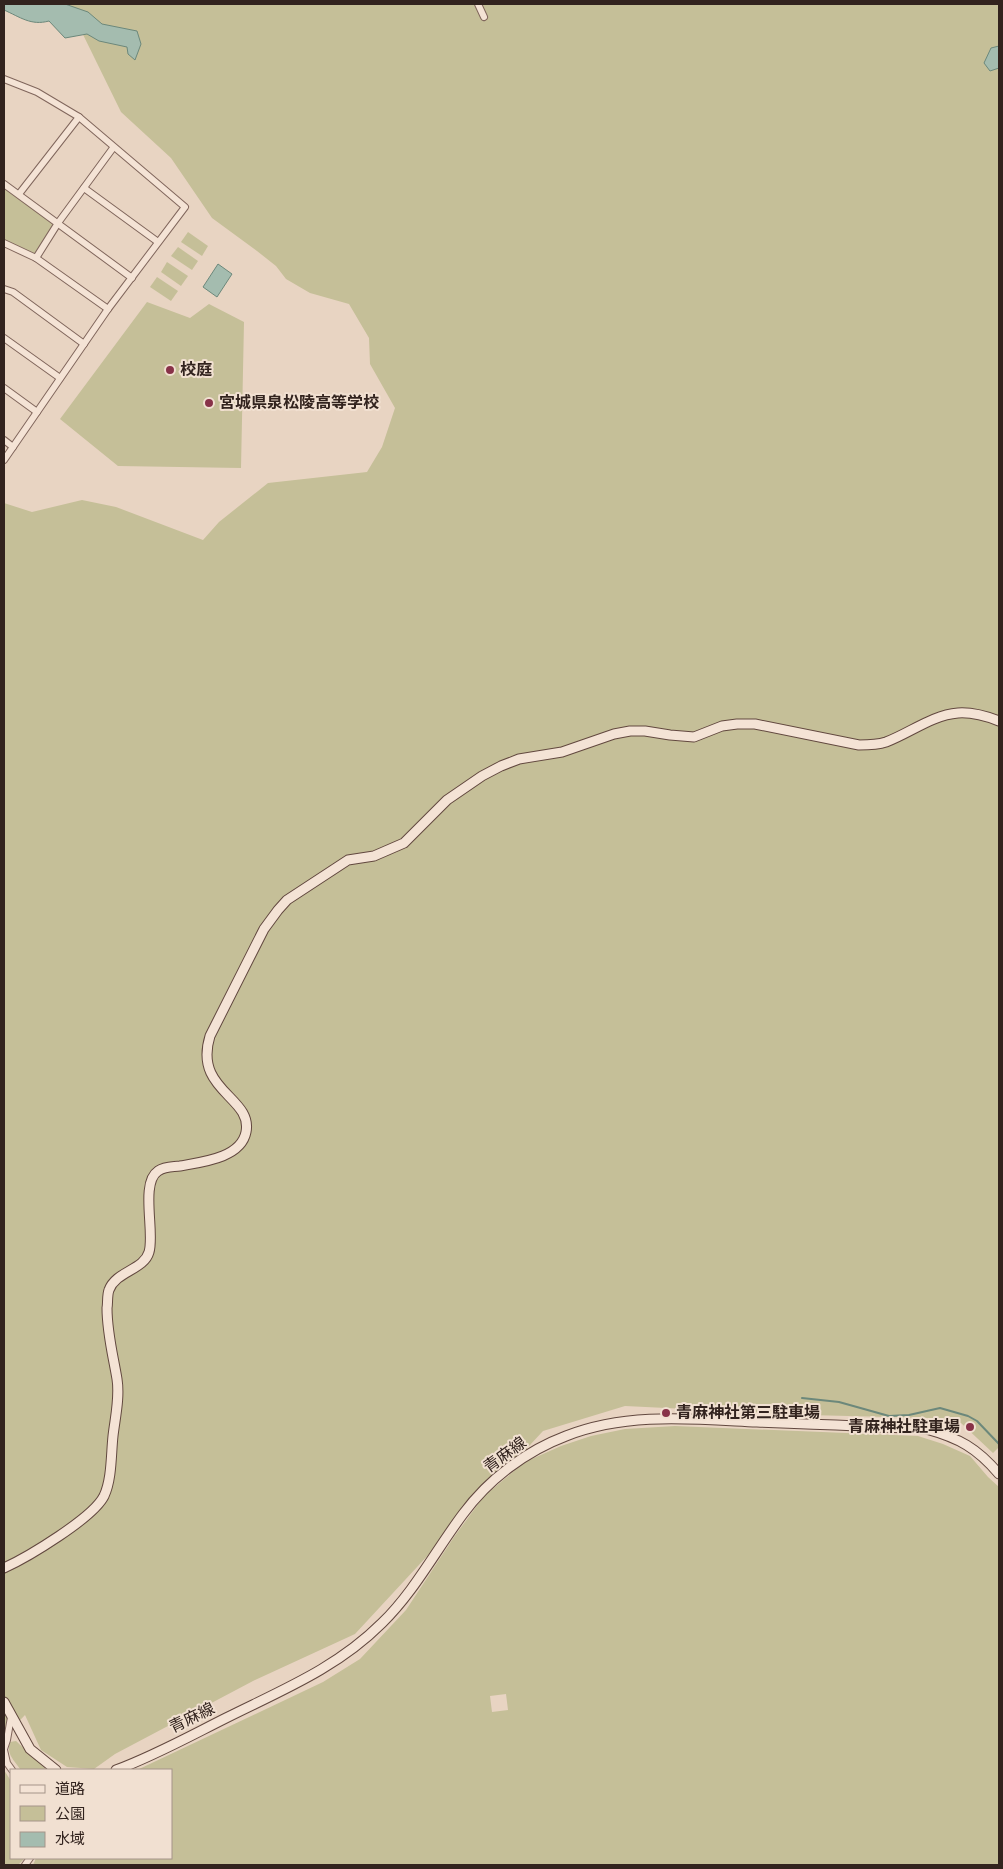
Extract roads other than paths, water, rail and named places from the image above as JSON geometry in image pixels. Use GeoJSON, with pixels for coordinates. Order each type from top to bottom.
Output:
{"type":"FeatureCollection","features":[{"type":"Feature","properties":{"kind":"street"},"geometry":{"type":"LineString","coordinates":[[478,4],[484,17]]}},
{"type":"Feature","properties":{"kind":"street"},"geometry":{"type":"LineString","coordinates":[[4,80],[37,92],[79,117],[185,207],[108,309],[4,460]]}},
{"type":"Feature","properties":{"kind":"street"},"geometry":{"type":"LineString","coordinates":[[19,194],[79,117]]}},
{"type":"Feature","properties":{"kind":"street"},"geometry":{"type":"LineString","coordinates":[[36,258],[58,223],[114,148]]}},
{"type":"Feature","properties":{"kind":"street"},"geometry":{"type":"LineString","coordinates":[[4,184],[132,278]]}},
{"type":"Feature","properties":{"kind":"street"},"geometry":{"type":"LineString","coordinates":[[84,188],[158,242]]}},
{"type":"Feature","properties":{"kind":"street"},"geometry":{"type":"LineString","coordinates":[[4,243],[36,258],[108,309]]}},
{"type":"Feature","properties":{"kind":"street"},"geometry":{"type":"LineString","coordinates":[[4,289],[13,292],[84,344]]}},
{"type":"Feature","properties":{"kind":"street"},"geometry":{"type":"LineString","coordinates":[[4,338],[60,378]]}},
{"type":"Feature","properties":{"kind":"street"},"geometry":{"type":"LineString","coordinates":[[4,388],[37,412]]}},
{"type":"Feature","properties":{"kind":"street"},"geometry":{"type":"LineString","coordinates":[[4,440],[13,447]]}},
{"type":"Feature","properties":{"kind":"street"},"geometry":{"type":"LineString","coordinates":[[4,1568],[41,1547],[92,1512],[105,1494],[118,1401],[118,1382],[107,1324],[109,1290],[116,1278],[143,1261],[149,1253],[151,1243],[149,1197],[151,1181],[156,1172],[165,1167],[214,1158],[231,1152],[245,1138],[247,1129],[243,1112],[222,1090],[210,1073],[206,1057],[207,1046],[210,1036],[264,929],[287,900],[348,860],[374,856],[404,843],[447,800],[482,776],[501,766],[519,759],[562,752],[614,734],[645,731],[694,737],[722,726],[755,724],[859,745],[872,745],[885,742],[930,721],[957,713],[981,715],[999,721]]}},
{"type":"Feature","properties":{"kind":"street","name":"青麻線"},"geometry":{"type":"LineString","coordinates":[[118,1769],[260,1701],[320,1671],[343,1657],[382,1624],[402,1602],[464,1513],[483,1491],[505,1471],[534,1451],[566,1436],[620,1421],[672,1419],[926,1429],[948,1435],[969,1445],[986,1459],[999,1474]]}},
{"type":"Feature","properties":{"kind":"street"},"geometry":{"type":"LineString","coordinates":[[4,1702],[30,1749],[55,1769]]}},
{"type":"Feature","properties":{"kind":"street"},"geometry":{"type":"LineString","coordinates":[[11,1717],[4,1749],[7,1763],[11,1769]]}},
{"type":"Feature","properties":{"kind":"water"},"geometry":{"type":"Polygon","coordinates":[[[4,4],[65,4],[88,12],[102,24],[137,31],[141,44],[135,60],[128,54],[127,47],[99,41],[87,34],[65,38],[49,21],[31,22],[4,10],[4,4]]]}},
{"type":"Feature","properties":{"kind":"water"},"geometry":{"type":"Polygon","coordinates":[[[999,46],[999,68],[990,71],[984,63],[991,48],[999,46]]]}},
{"type":"Feature","properties":{"kind":"water"},"geometry":{"type":"Polygon","coordinates":[[[218,264],[232,274],[217,297],[203,287],[218,264]]]}},
{"type":"Feature","properties":{"kind":"waterway"},"geometry":{"type":"LineString","coordinates":[[802,1398],[839,1402],[889,1416],[909,1415],[940,1408],[968,1416],[977,1421],[999,1444]]}},
{"type":"Feature","properties":{"kind":"place","name":"校庭"},"geometry":{"type":"Point","coordinates":[170,370]}},
{"type":"Feature","properties":{"kind":"place","name":"宮城県泉松陵高等学校"},"geometry":{"type":"Point","coordinates":[209,403]}},
{"type":"Feature","properties":{"kind":"place","name":"青麻神社第三駐車場"},"geometry":{"type":"Point","coordinates":[666,1413]}},
{"type":"Feature","properties":{"kind":"place","name":"青麻神社駐車場"},"geometry":{"type":"Point","coordinates":[970,1427]}}]}
